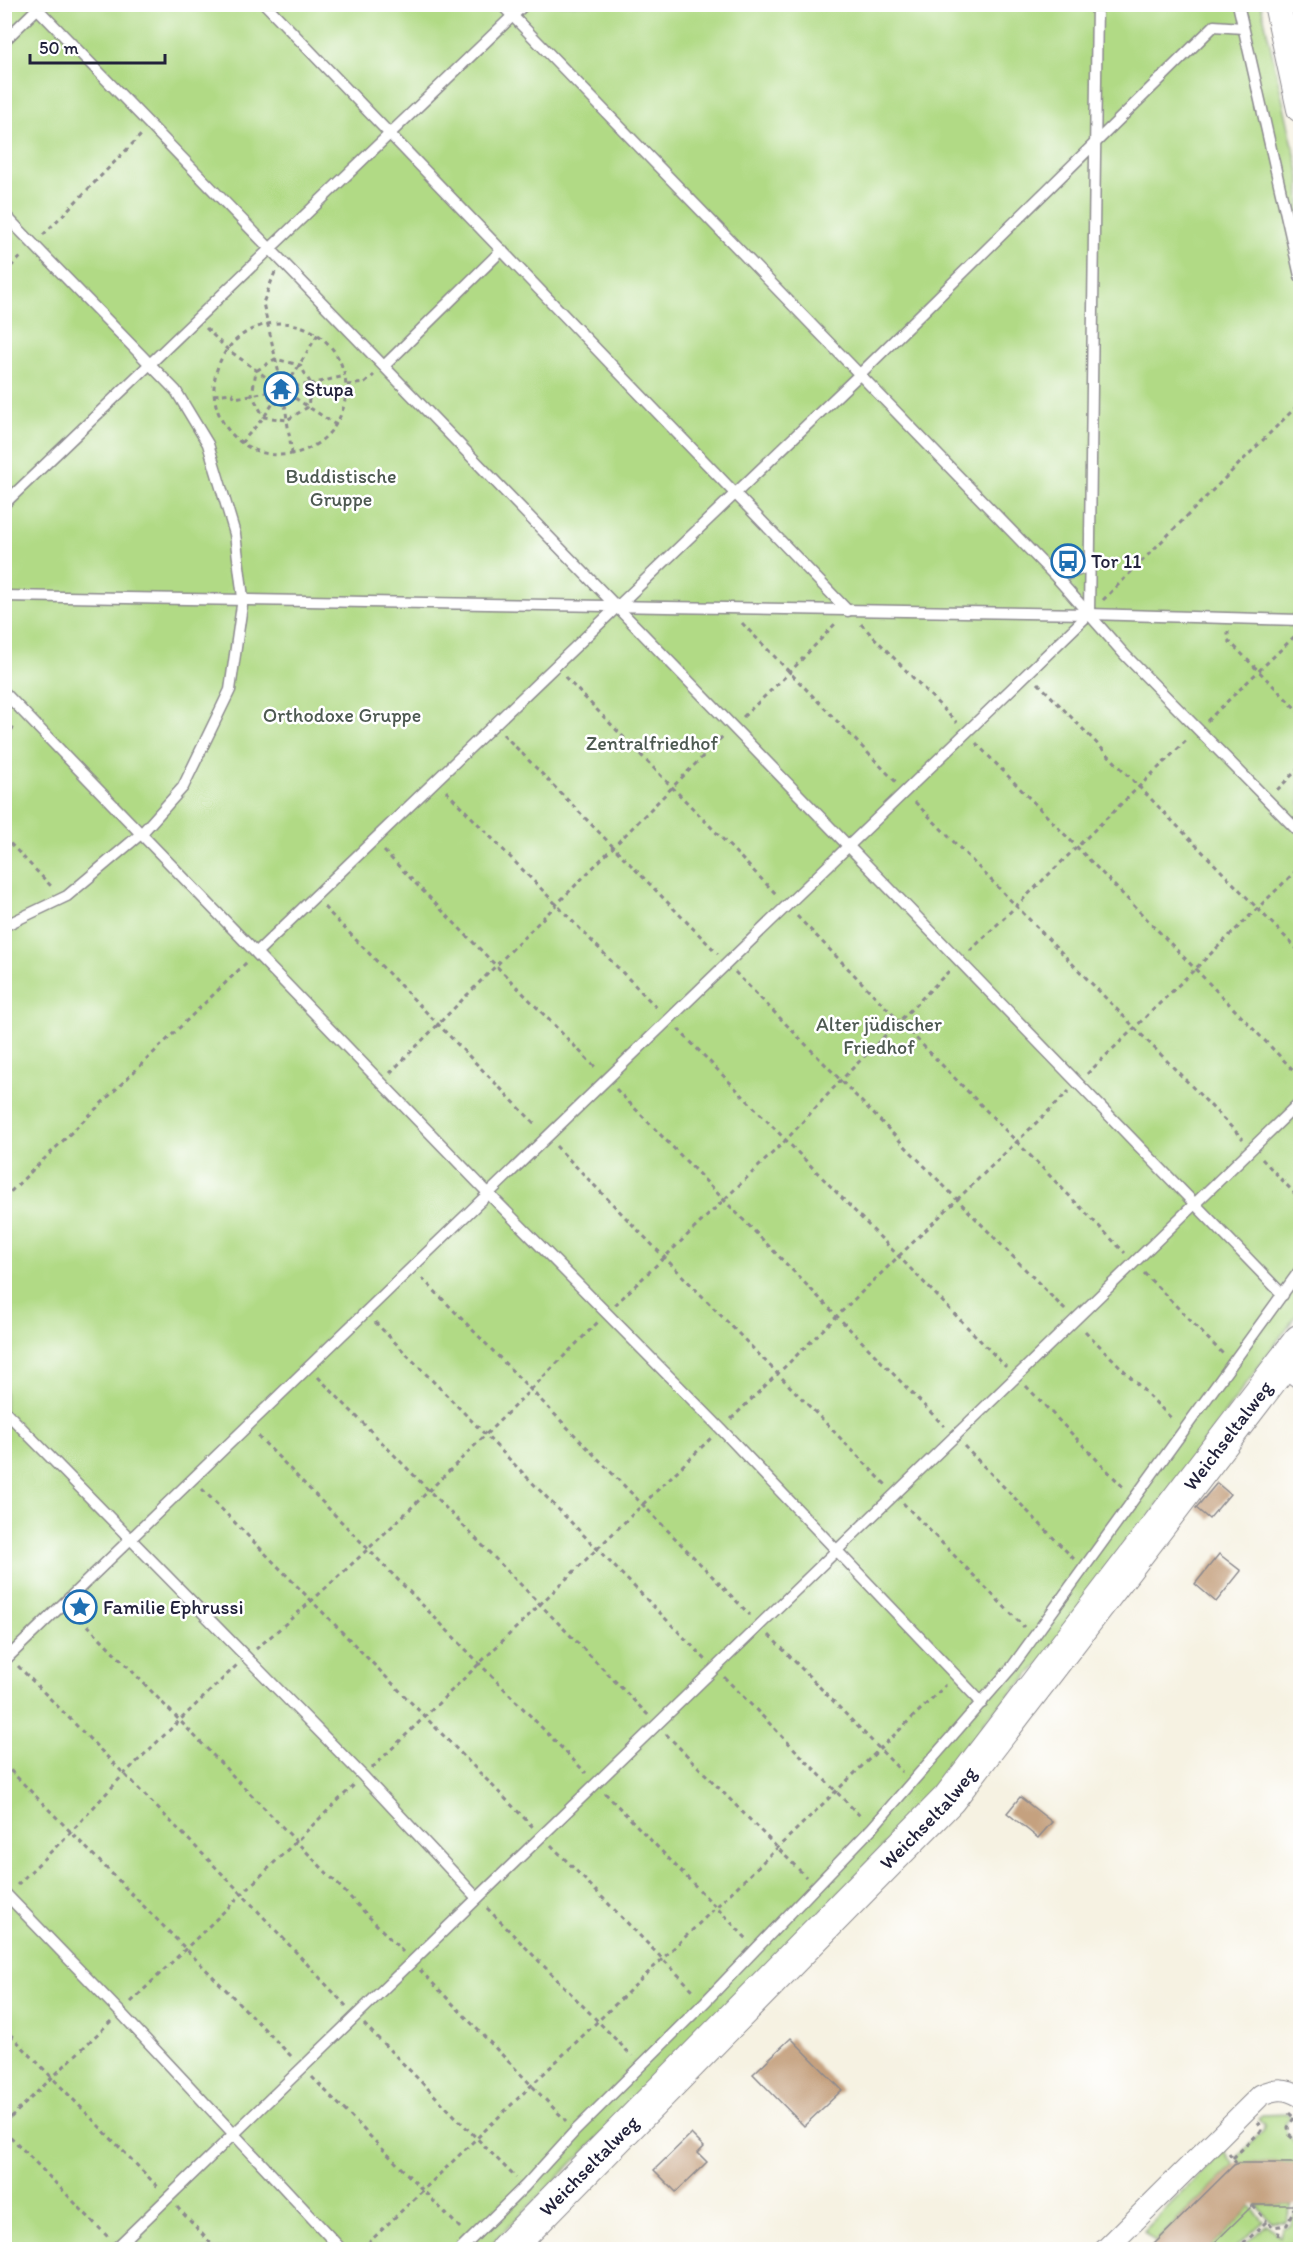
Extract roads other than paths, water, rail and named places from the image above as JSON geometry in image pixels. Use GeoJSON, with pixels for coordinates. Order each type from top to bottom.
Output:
{"type":"FeatureCollection","features":[{"type":"Feature","properties":{"kind":"main road","name":"Weichseltalweg"},"geometry":{"type":"LineString","coordinates":[[507,2250],[948,1799],[1294,1361]]}},
{"type":"Feature","properties":{"kind":"street"},"geometry":{"type":"LineString","coordinates":[[1277,4],[1300,109]]}},
{"type":"Feature","properties":{"kind":"street"},"geometry":{"type":"LineString","coordinates":[[1105,2250],[1261,2095],[1272,2090],[1295,2092]]}},
{"type":"Feature","properties":{"kind":"lane"},"geometry":{"type":"LineString","coordinates":[[265,4],[848,611]]}},
{"type":"Feature","properties":{"kind":"lane"},"geometry":{"type":"LineString","coordinates":[[501,4],[1057,578],[1125,655],[1300,833]]}},
{"type":"Feature","properties":{"kind":"lane"},"geometry":{"type":"LineString","coordinates":[[4,504],[525,4]]}},
{"type":"Feature","properties":{"kind":"lane"},"geometry":{"type":"LineString","coordinates":[[7,1659],[727,964],[786,904],[1089,614],[1098,4]]}},
{"type":"Feature","properties":{"kind":"lane"},"geometry":{"type":"LineString","coordinates":[[1238,4],[1300,276]]}},
{"type":"Feature","properties":{"kind":"lane"},"geometry":{"type":"LineString","coordinates":[[4,40],[37,6],[1283,1295]]}},
{"type":"Feature","properties":{"kind":"lane"},"geometry":{"type":"LineString","coordinates":[[256,952],[859,375],[1214,27],[1243,28]]}},
{"type":"Feature","properties":{"kind":"lane"},"geometry":{"type":"LineString","coordinates":[[4,214],[176,391],[208,444],[235,534],[243,598],[230,690],[183,787],[142,833],[68,896],[4,926]]}},
{"type":"Feature","properties":{"kind":"lane"},"geometry":{"type":"LineString","coordinates":[[384,366],[502,250]]}},
{"type":"Feature","properties":{"kind":"lane"},"geometry":{"type":"LineString","coordinates":[[1057,578],[1090,566]]}},
{"type":"Feature","properties":{"kind":"lane"},"geometry":{"type":"LineString","coordinates":[[4,596],[243,598],[1300,620]]}},
{"type":"Feature","properties":{"kind":"lane"},"geometry":{"type":"LineString","coordinates":[[4,692],[982,1702]]}},
{"type":"Feature","properties":{"kind":"lane"},"geometry":{"type":"LineString","coordinates":[[116,2248],[1300,1102]]}},
{"type":"Feature","properties":{"kind":"lane"},"geometry":{"type":"LineString","coordinates":[[460,2250],[525,2186],[575,2131],[705,2002],[872,1828],[982,1702],[1034,1637],[1300,1270]]}},
{"type":"Feature","properties":{"kind":"lane"},"geometry":{"type":"LineString","coordinates":[[4,1410],[363,1776],[477,1898]]}},
{"type":"Feature","properties":{"kind":"lane"},"geometry":{"type":"LineString","coordinates":[[6,1893],[342,2250]]}},
{"type":"Feature","properties":{"kind":"place","name":"Stupa"},"geometry":{"type":"Point","coordinates":[281,389]}},
{"type":"Feature","properties":{"kind":"place","name":"Tor 11"},"geometry":{"type":"Point","coordinates":[1068,561]}},
{"type":"Feature","properties":{"kind":"place","name":"Familie Ephrussi"},"geometry":{"type":"Point","coordinates":[80,1607]}},
{"type":"Feature","properties":{"kind":"park label","name":"Buddistische Gruppe"},"geometry":{"type":"Point","coordinates":[341,488]}},
{"type":"Feature","properties":{"kind":"park label","name":"Orthodoxe Gruppe"},"geometry":{"type":"Point","coordinates":[342,715]}},
{"type":"Feature","properties":{"kind":"park label","name":"Zentralfriedhof"},"geometry":{"type":"Point","coordinates":[652,743]}},
{"type":"Feature","properties":{"kind":"park label","name":"Alter jüdischer Friedhof"},"geometry":{"type":"Point","coordinates":[879,1036]}}]}
